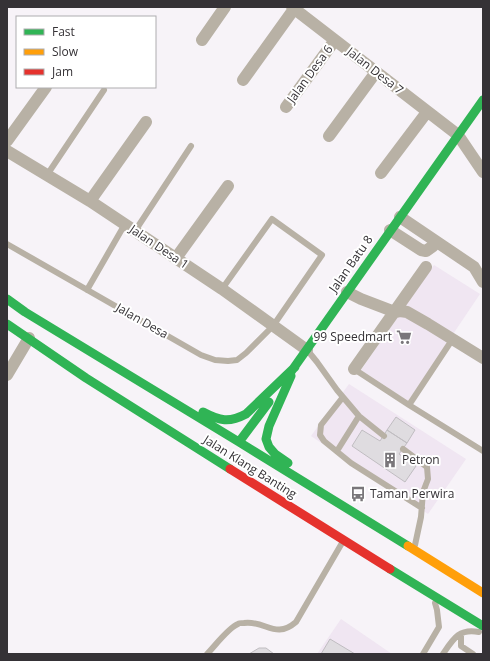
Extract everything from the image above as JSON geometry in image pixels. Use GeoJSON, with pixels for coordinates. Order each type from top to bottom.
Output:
{"type":"FeatureCollection","features":[{"type":"Feature","properties":{"kind":"main road","name":"Jalan Batu 8"},"geometry":{"type":"LineString","coordinates":[[239,446],[346,292],[483,100]]}},
{"type":"Feature","properties":{"kind":"main road","name":"Jalan Klang Banting"},"geometry":{"type":"LineString","coordinates":[[7,299],[25,312],[239,446],[414,550],[483,593]]}},
{"type":"Feature","properties":{"kind":"main road","name":"Jalan Klang Banting"},"geometry":{"type":"LineString","coordinates":[[7,324],[86,378],[343,540],[483,626]]}},
{"type":"Feature","properties":{"kind":"main road"},"geometry":{"type":"LineString","coordinates":[[91,352],[222,420],[231,420],[246,414],[295,367]]}},
{"type":"Feature","properties":{"kind":"main road"},"geometry":{"type":"LineString","coordinates":[[295,367],[268,426],[266,439],[269,447],[275,454],[374,526]]}},
{"type":"Feature","properties":{"kind":"main road"},"geometry":{"type":"LineString","coordinates":[[86,378],[129,395],[148,406]]}},
{"type":"Feature","properties":{"kind":"main road"},"geometry":{"type":"LineString","coordinates":[[228,445],[239,446]]}},
{"type":"Feature","properties":{"kind":"main road"},"geometry":{"type":"LineString","coordinates":[[281,490],[284,503]]}},
{"type":"Feature","properties":{"kind":"street"},"geometry":{"type":"LineString","coordinates":[[202,40],[225,7]]}},
{"type":"Feature","properties":{"kind":"street"},"geometry":{"type":"LineString","coordinates":[[243,80],[293,8]]}},
{"type":"Feature","properties":{"kind":"street","name":"Jalan Desa 7"},"geometry":{"type":"LineString","coordinates":[[293,8],[458,135],[483,172]]}},
{"type":"Feature","properties":{"kind":"street","name":"Jalan Desa 6"},"geometry":{"type":"LineString","coordinates":[[286,107],[335,40]]}},
{"type":"Feature","properties":{"kind":"street"},"geometry":{"type":"LineString","coordinates":[[329,136],[376,72]]}},
{"type":"Feature","properties":{"kind":"street"},"geometry":{"type":"LineString","coordinates":[[7,141],[45,88]]}},
{"type":"Feature","properties":{"kind":"street"},"geometry":{"type":"LineString","coordinates":[[382,173],[427,112]]}},
{"type":"Feature","properties":{"kind":"street"},"geometry":{"type":"LineString","coordinates":[[90,201],[146,122]]}},
{"type":"Feature","properties":{"kind":"street","name":"Jalan Desa 1"},"geometry":{"type":"LineString","coordinates":[[7,151],[90,201],[176,258],[307,350]]}},
{"type":"Feature","properties":{"kind":"street"},"geometry":{"type":"LineString","coordinates":[[176,258],[228,186]]}},
{"type":"Feature","properties":{"kind":"street"},"geometry":{"type":"LineString","coordinates":[[400,217],[474,267],[483,282]]}},
{"type":"Feature","properties":{"kind":"street"},"geometry":{"type":"LineString","coordinates":[[390,230],[421,250],[426,250],[433,246],[435,241]]}},
{"type":"Feature","properties":{"kind":"street"},"geometry":{"type":"LineString","coordinates":[[354,369],[426,267]]}},
{"type":"Feature","properties":{"kind":"street"},"geometry":{"type":"LineString","coordinates":[[346,292],[395,312],[407,312],[483,358]]}},
{"type":"Feature","properties":{"kind":"street"},"geometry":{"type":"LineString","coordinates":[[7,374],[29,338]]}},
{"type":"Feature","properties":{"kind":"lane"},"geometry":{"type":"LineString","coordinates":[[46,175],[104,90]]}},
{"type":"Feature","properties":{"kind":"lane"},"geometry":{"type":"LineString","coordinates":[[87,290],[130,228],[191,146]]}},
{"type":"Feature","properties":{"kind":"lane","name":"Jalan Desa"},"geometry":{"type":"LineString","coordinates":[[7,244],[200,355],[215,360],[228,361],[237,360],[246,353],[273,326],[322,255],[272,219],[222,289]]}},
{"type":"Feature","properties":{"kind":"lane"},"geometry":{"type":"LineString","coordinates":[[409,406],[452,340]]}},
{"type":"Feature","properties":{"kind":"lane"},"geometry":{"type":"LineString","coordinates":[[307,350],[359,416],[384,436]]}},
{"type":"Feature","properties":{"kind":"lane"},"geometry":{"type":"LineString","coordinates":[[354,369],[409,406],[483,451]]}},
{"type":"Feature","properties":{"kind":"lane"},"geometry":{"type":"LineString","coordinates":[[343,397],[321,425],[320,436],[351,463],[422,508]]}},
{"type":"Feature","properties":{"kind":"lane"},"geometry":{"type":"LineString","coordinates":[[337,451],[359,416]]}},
{"type":"Feature","properties":{"kind":"lane"},"geometry":{"type":"LineString","coordinates":[[403,449],[427,466],[428,480],[423,492],[422,508],[414,550]]}},
{"type":"Feature","properties":{"kind":"lane"},"geometry":{"type":"LineString","coordinates":[[207,654],[228,632],[238,624],[251,622],[277,630],[289,627],[296,622],[343,540]]}},
{"type":"Feature","properties":{"kind":"lane"},"geometry":{"type":"LineString","coordinates":[[423,654],[439,627],[437,610],[431,594]]}},
{"type":"Feature","properties":{"kind":"lane"},"geometry":{"type":"LineString","coordinates":[[443,654],[452,640],[460,634],[473,631],[483,633]]}},
{"type":"Feature","properties":{"kind":"lane"},"geometry":{"type":"LineString","coordinates":[[460,634],[462,646]]}},
{"type":"Feature","properties":{"kind":"lane"},"geometry":{"type":"LineString","coordinates":[[447,647],[462,646],[473,654]]}},
{"type":"Feature","properties":{"kind":"shaded area"},"geometry":{"type":"Polygon","coordinates":[[[434,265],[480,294],[408,401],[361,370],[434,265]]]}},
{"type":"Feature","properties":{"kind":"shaded area"},"geometry":{"type":"Polygon","coordinates":[[[349,384],[466,459],[428,514],[311,436],[349,384]]]}},
{"type":"Feature","properties":{"kind":"shaded area"},"geometry":{"type":"Polygon","coordinates":[[[341,619],[392,654],[317,654],[341,619]]]}},
{"type":"Feature","properties":{"kind":"building"},"geometry":{"type":"Polygon","coordinates":[[[396,417],[415,430],[407,443],[387,430],[396,417]]]}},
{"type":"Feature","properties":{"kind":"building","name":"Petron"},"geometry":{"type":"Polygon","coordinates":[[[362,430],[380,441],[387,430],[407,443],[399,454],[416,466],[405,482],[352,446],[362,430]]]}},
{"type":"Feature","properties":{"kind":"building"},"geometry":{"type":"Polygon","coordinates":[[[330,639],[355,654],[321,654],[330,639]]]}},
{"type":"Feature","properties":{"kind":"building"},"geometry":{"type":"Polygon","coordinates":[[[259,648],[266,648],[274,654],[249,654],[259,648]]]}},
{"type":"Feature","properties":{"kind":"traffic: fast"},"geometry":{"type":"LineString","coordinates":[[288,376],[483,100]]}},
{"type":"Feature","properties":{"kind":"traffic: fast"},"geometry":{"type":"LineString","coordinates":[[7,299],[25,312],[408,546]]}},
{"type":"Feature","properties":{"kind":"traffic: fast"},"geometry":{"type":"LineString","coordinates":[[7,324],[86,378],[230,469]]}},
{"type":"Feature","properties":{"kind":"traffic: fast"},"geometry":{"type":"LineString","coordinates":[[203,412],[224,420],[240,417],[246,414],[295,367]]}},
{"type":"Feature","properties":{"kind":"traffic: fast"},"geometry":{"type":"LineString","coordinates":[[288,463],[275,454],[269,447],[266,439],[269,426],[291,376]]}},
{"type":"Feature","properties":{"kind":"traffic: fast"},"geometry":{"type":"LineString","coordinates":[[239,442],[269,402]]}},
{"type":"Feature","properties":{"kind":"traffic: fast"},"geometry":{"type":"LineString","coordinates":[[390,569],[483,626]]}},
{"type":"Feature","properties":{"kind":"traffic: slow"},"geometry":{"type":"LineString","coordinates":[[408,546],[483,593]]}},
{"type":"Feature","properties":{"kind":"traffic: jam"},"geometry":{"type":"LineString","coordinates":[[230,469],[390,569]]}},
{"type":"Feature","properties":{"kind":"place","name":"99 Speedmart"},"geometry":{"type":"Point","coordinates":[404,337]}},
{"type":"Feature","properties":{"kind":"place","name":"Petron"},"geometry":{"type":"Point","coordinates":[390,460]}},
{"type":"Feature","properties":{"kind":"place","name":"Taman Perwira"},"geometry":{"type":"Point","coordinates":[358,494]}}]}
